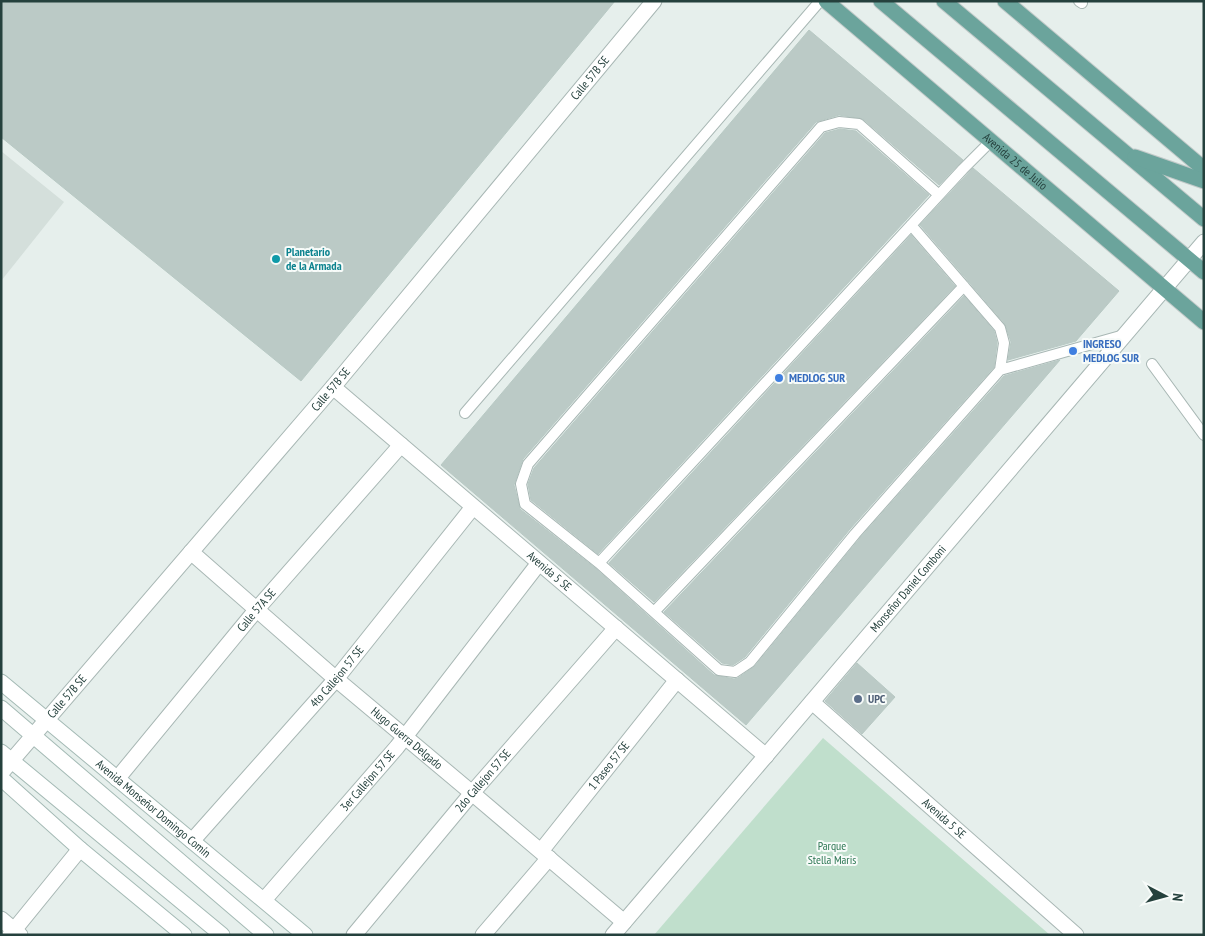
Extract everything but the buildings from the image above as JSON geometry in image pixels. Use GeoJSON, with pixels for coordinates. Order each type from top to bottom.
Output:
{"type":"FeatureCollection","features":[{"type":"Feature","properties":{"kind":"main road","name":"Avenida 25 de Julio"},"geometry":{"type":"LineString","coordinates":[[826,1],[1204,322]]}},
{"type":"Feature","properties":{"kind":"main road"},"geometry":{"type":"LineString","coordinates":[[881,1],[1204,272]]}},
{"type":"Feature","properties":{"kind":"main road"},"geometry":{"type":"LineString","coordinates":[[944,1],[1204,218]]}},
{"type":"Feature","properties":{"kind":"main road"},"geometry":{"type":"LineString","coordinates":[[1005,1],[1204,169]]}},
{"type":"Feature","properties":{"kind":"main road"},"geometry":{"type":"LineString","coordinates":[[1125,153],[1204,181]]}},
{"type":"Feature","properties":{"kind":"street","name":"Calle 57B SE"},"geometry":{"type":"LineString","coordinates":[[1,773],[6,756],[32,736],[333,387],[654,1]]}},
{"type":"Feature","properties":{"kind":"street","name":"Monseñor Daniel Comboni"},"geometry":{"type":"LineString","coordinates":[[613,935],[1204,242]]}},
{"type":"Feature","properties":{"kind":"street","name":"Avenida 5 SE"},"geometry":{"type":"LineString","coordinates":[[333,387],[766,756]]}},
{"type":"Feature","properties":{"kind":"street","name":"Calle 57A SE"},"geometry":{"type":"LineString","coordinates":[[117,779],[258,609],[401,445]]}},
{"type":"Feature","properties":{"kind":"street","name":"4to Callejon 57 SE"},"geometry":{"type":"LineString","coordinates":[[192,841],[336,679],[473,507]]}},
{"type":"Feature","properties":{"kind":"street","name":"Hugo Guerra Delgado"},"geometry":{"type":"LineString","coordinates":[[191,552],[336,679],[624,922]]}},
{"type":"Feature","properties":{"kind":"street","name":"3er Callejon 57 SE"},"geometry":{"type":"LineString","coordinates":[[264,900],[405,736],[539,563]]}},
{"type":"Feature","properties":{"kind":"street","name":"2do Callejon 57 SE"},"geometry":{"type":"LineString","coordinates":[[354,935],[472,793],[616,628]]}},
{"type":"Feature","properties":{"kind":"street","name":"1 Paseo 57 SE"},"geometry":{"type":"LineString","coordinates":[[483,935],[677,680]]}},
{"type":"Feature","properties":{"kind":"street","name":"Avenida Monseñor Domingo Comín"},"geometry":{"type":"LineString","coordinates":[[1,682],[305,935]]}},
{"type":"Feature","properties":{"kind":"street","name":"Avenida 5 SE"},"geometry":{"type":"LineString","coordinates":[[812,702],[1076,935]]}},
{"type":"Feature","properties":{"kind":"street","name":"Avenida Monseñor Domingo Comín"},"geometry":{"type":"LineString","coordinates":[[1,708],[266,935]]}},
{"type":"Feature","properties":{"kind":"street"},"geometry":{"type":"LineString","coordinates":[[6,756],[222,935]]}},
{"type":"Feature","properties":{"kind":"street"},"geometry":{"type":"LineString","coordinates":[[1,778],[80,849],[184,935]]}},
{"type":"Feature","properties":{"kind":"street"},"geometry":{"type":"LineString","coordinates":[[1,919],[15,933],[80,849]]}},
{"type":"Feature","properties":{"kind":"lane"},"geometry":{"type":"LineString","coordinates":[[465,413],[820,1]]}},
{"type":"Feature","properties":{"kind":"lane"},"geometry":{"type":"LineString","coordinates":[[939,195],[859,124],[839,122],[821,127],[528,464],[521,484],[524,504],[599,563],[719,670],[735,672],[750,662],[854,534],[1000,370],[1126,334]]}},
{"type":"Feature","properties":{"kind":"lane"},"geometry":{"type":"LineString","coordinates":[[599,563],[991,141]]}},
{"type":"Feature","properties":{"kind":"lane"},"geometry":{"type":"LineString","coordinates":[[911,225],[1000,328],[1004,343],[1000,370]]}},
{"type":"Feature","properties":{"kind":"lane"},"geometry":{"type":"LineString","coordinates":[[654,612],[964,286]]}},
{"type":"Feature","properties":{"kind":"lane"},"geometry":{"type":"LineString","coordinates":[[1152,364],[1204,435]]}},
{"type":"Feature","properties":{"kind":"shaded area"},"geometry":{"type":"Polygon","coordinates":[[[1,151],[64,202],[1,281],[1,151]]]}},
{"type":"Feature","properties":{"kind":"green space","name":"Parque Stella Maris"},"geometry":{"type":"Polygon","coordinates":[[[823,738],[1050,935],[654,935],[823,738]]]}},
{"type":"Feature","properties":{"kind":"place","name":"Planetario de la Armada"},"geometry":{"type":"Point","coordinates":[276,259]}},
{"type":"Feature","properties":{"kind":"place","name":"INGRESO MEDLOG SUR"},"geometry":{"type":"Point","coordinates":[1073,351]}},
{"type":"Feature","properties":{"kind":"place","name":"MEDLOG SUR"},"geometry":{"type":"Point","coordinates":[779,378]}},
{"type":"Feature","properties":{"kind":"place","name":"UPC"},"geometry":{"type":"Point","coordinates":[858,699]}}]}
